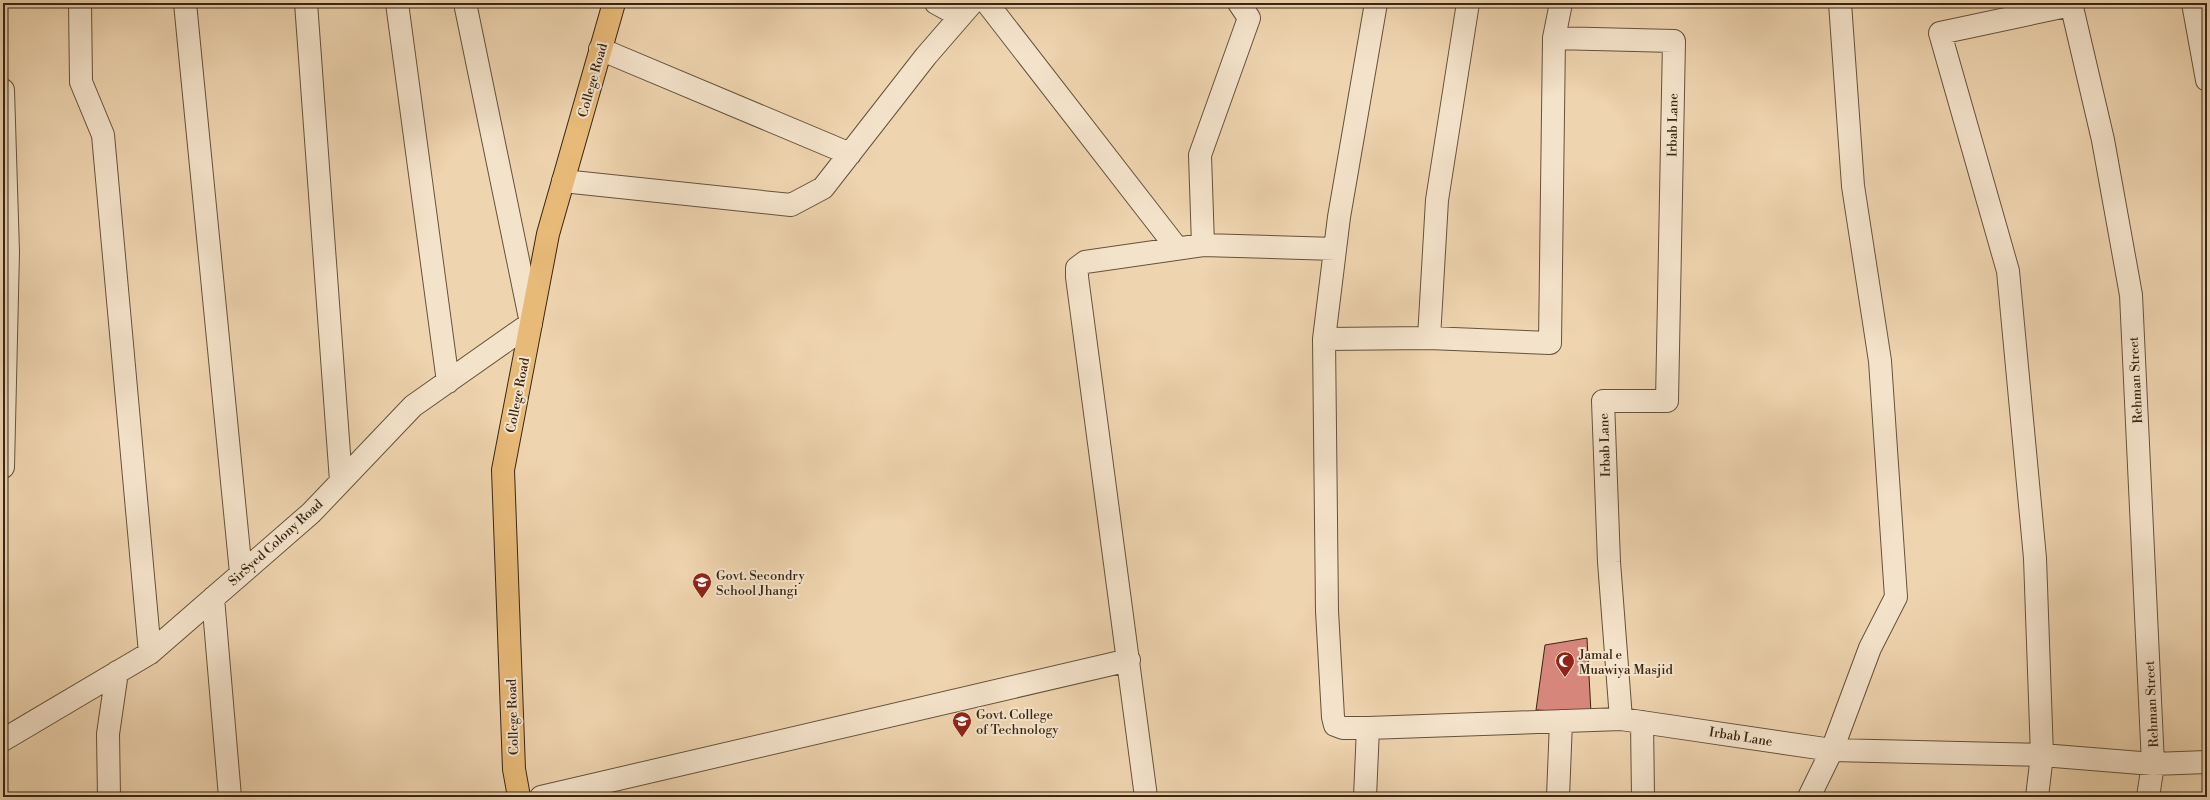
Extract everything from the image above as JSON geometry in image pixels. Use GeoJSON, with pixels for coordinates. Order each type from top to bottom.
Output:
{"type":"FeatureCollection","features":[{"type":"Feature","properties":{"kind":"main road","name":"College Road"},"geometry":{"type":"LineString","coordinates":[[519,797],[514,769],[503,470],[548,234],[614,3]]}},
{"type":"Feature","properties":{"kind":"street"},"geometry":{"type":"LineString","coordinates":[[80,3],[81,82],[103,135],[150,653]]}},
{"type":"Feature","properties":{"kind":"street"},"geometry":{"type":"LineString","coordinates":[[185,3],[242,573]]}},
{"type":"Feature","properties":{"kind":"street"},"geometry":{"type":"LineString","coordinates":[[306,3],[341,482]]}},
{"type":"Feature","properties":{"kind":"street"},"geometry":{"type":"LineString","coordinates":[[397,3],[448,382]]}},
{"type":"Feature","properties":{"kind":"street"},"geometry":{"type":"LineString","coordinates":[[465,3],[531,323]]}},
{"type":"Feature","properties":{"kind":"street"},"geometry":{"type":"LineString","coordinates":[[563,182],[791,205],[823,188],[926,56],[966,10],[936,3]]}},
{"type":"Feature","properties":{"kind":"street"},"geometry":{"type":"LineString","coordinates":[[987,3],[1177,248]]}},
{"type":"Feature","properties":{"kind":"street"},"geometry":{"type":"LineString","coordinates":[[1376,3],[1335,249],[1324,338],[1327,611],[1332,717],[1335,725],[1343,728],[1621,719]]}},
{"type":"Feature","properties":{"kind":"street"},"geometry":{"type":"LineString","coordinates":[[1429,338],[1437,200],[1468,3]]}},
{"type":"Feature","properties":{"kind":"street"},"geometry":{"type":"LineString","coordinates":[[1324,338],[1429,338],[1550,343],[1554,38],[1561,3]]}},
{"type":"Feature","properties":{"kind":"street"},"geometry":{"type":"LineString","coordinates":[[1809,797],[1832,750],[1870,648],[1896,597],[1880,361],[1853,186],[1840,3]]}},
{"type":"Feature","properties":{"kind":"street"},"geometry":{"type":"LineString","coordinates":[[2193,3],[2207,80]]}},
{"type":"Feature","properties":{"kind":"street"},"geometry":{"type":"LineString","coordinates":[[2038,797],[2042,756],[2035,558],[2008,271],[1940,33],[2071,4]]}},
{"type":"Feature","properties":{"kind":"street","name":"Rehman Street"},"geometry":{"type":"LineString","coordinates":[[2071,4],[2103,140],[2131,295],[2154,764],[2148,797]]}},
{"type":"Feature","properties":{"kind":"street"},"geometry":{"type":"LineString","coordinates":[[1203,245],[1200,155],[1247,8]]}},
{"type":"Feature","properties":{"kind":"street","name":"Irbab Lane"},"geometry":{"type":"LineString","coordinates":[[1554,38],[1674,41],[1667,401],[1603,401],[1608,562],[1621,719],[1832,750],[2042,756],[2154,764],[2207,762]]}},
{"type":"Feature","properties":{"kind":"street"},"geometry":{"type":"LineString","coordinates":[[600,49],[850,154]]}},
{"type":"Feature","properties":{"kind":"street"},"geometry":{"type":"LineString","coordinates":[[3,90],[8,252],[3,467]]}},
{"type":"Feature","properties":{"kind":"street"},"geometry":{"type":"LineString","coordinates":[[1146,797],[1077,268],[1085,262],[1203,245],[1335,249]]}},
{"type":"Feature","properties":{"kind":"street","name":"SirSyed Colony Road"},"geometry":{"type":"LineString","coordinates":[[3,740],[150,653],[311,513],[413,406],[531,323]]}},
{"type":"Feature","properties":{"kind":"street"},"geometry":{"type":"LineString","coordinates":[[213,598],[230,797]]}},
{"type":"Feature","properties":{"kind":"street"},"geometry":{"type":"LineString","coordinates":[[541,797],[1129,660]]}},
{"type":"Feature","properties":{"kind":"street"},"geometry":{"type":"LineString","coordinates":[[109,797],[108,734],[117,672]]}},
{"type":"Feature","properties":{"kind":"street"},"geometry":{"type":"LineString","coordinates":[[1558,797],[1561,721]]}},
{"type":"Feature","properties":{"kind":"street"},"geometry":{"type":"LineString","coordinates":[[1642,722],[1643,797]]}},
{"type":"Feature","properties":{"kind":"street"},"geometry":{"type":"LineString","coordinates":[[1365,797],[1368,728]]}},
{"type":"Feature","properties":{"kind":"building","name":"Jamal e Muawiya Masjid"},"geometry":{"type":"Polygon","coordinates":[[[1587,638],[1591,713],[1536,710],[1545,645],[1587,638]]]}},
{"type":"Feature","properties":{"kind":"place","name":"Govt. Secondry School Jhangi"},"geometry":{"type":"Point","coordinates":[702,599]}},
{"type":"Feature","properties":{"kind":"place","name":"Jamal e Muawiya Masjid"},"geometry":{"type":"Point","coordinates":[1565,678]}},
{"type":"Feature","properties":{"kind":"place","name":"Govt. College of Technology"},"geometry":{"type":"Point","coordinates":[962,738]}}]}
